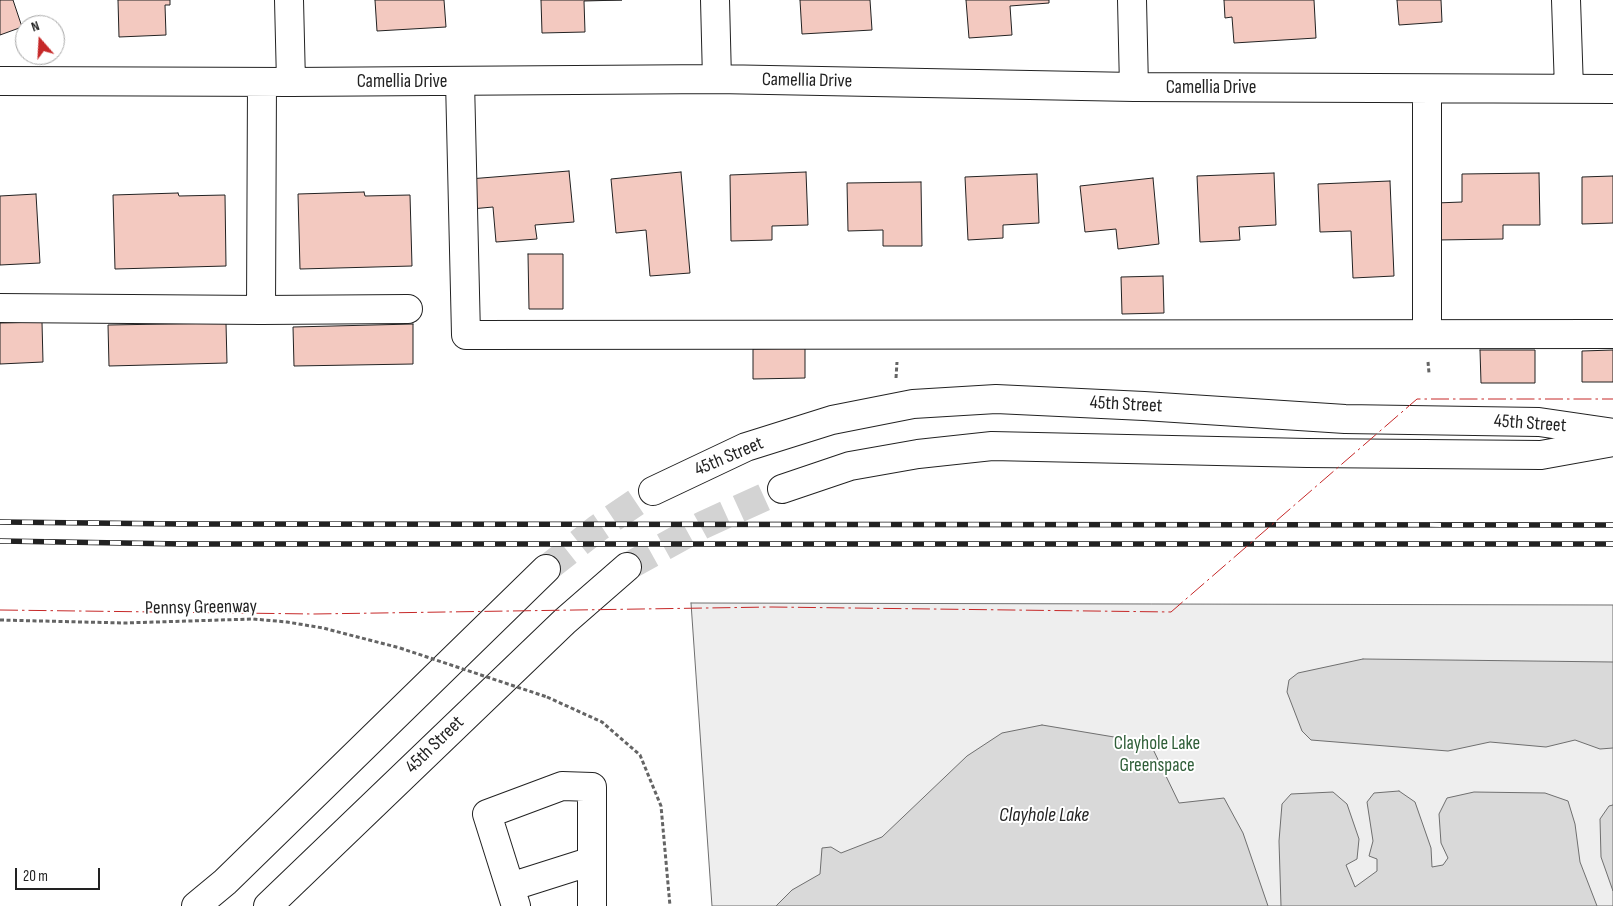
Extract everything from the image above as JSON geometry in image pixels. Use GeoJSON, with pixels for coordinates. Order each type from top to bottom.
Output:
{"type":"FeatureCollection","features":[{"type":"Feature","properties":{"kind":"main road"},"geometry":{"type":"LineString","coordinates":[[288,0],[291,82]]}},
{"type":"Feature","properties":{"kind":"main road"},"geometry":{"type":"LineString","coordinates":[[714,0],[718,79]]}},
{"type":"Feature","properties":{"kind":"main road"},"geometry":{"type":"LineString","coordinates":[[1132,0],[1134,87]]}},
{"type":"Feature","properties":{"kind":"main road"},"geometry":{"type":"LineString","coordinates":[[1566,0],[1569,89]]}},
{"type":"Feature","properties":{"kind":"main road","name":"Camellia Drive"},"geometry":{"type":"LineString","coordinates":[[0,81],[291,82],[718,79],[1134,87],[1613,89]]}},
{"type":"Feature","properties":{"kind":"main road"},"geometry":{"type":"LineString","coordinates":[[460,81],[466,335],[1613,334]]}},
{"type":"Feature","properties":{"kind":"main road"},"geometry":{"type":"LineString","coordinates":[[261,310],[262,82]]}},
{"type":"Feature","properties":{"kind":"main road"},"geometry":{"type":"LineString","coordinates":[[1427,89],[1427,334]]}},
{"type":"Feature","properties":{"kind":"main road"},"geometry":{"type":"LineString","coordinates":[[0,308],[261,310],[408,308]]}},
{"type":"Feature","properties":{"kind":"main road","name":"45th Street"},"geometry":{"type":"LineString","coordinates":[[653,491],[746,447],[832,420],[913,404],[987,399],[1144,406],[1345,419],[1539,422],[1613,433]]}},
{"type":"Feature","properties":{"kind":"main road","name":"45th Street"},"geometry":{"type":"LineString","coordinates":[[782,489],[850,466],[918,454],[992,446],[1307,453],[1541,455],[1613,442]]}},
{"type":"Feature","properties":{"kind":"main road","name":"45th Street"},"geometry":{"type":"LineString","coordinates":[[268,906],[565,621],[627,567]]}},
{"type":"Feature","properties":{"kind":"main road"},"geometry":{"type":"LineString","coordinates":[[196,906],[232,875],[546,569]]}},
{"type":"Feature","properties":{"kind":"main road"},"geometry":{"type":"LineString","coordinates":[[592,861],[513,897],[487,814],[562,786],[592,787],[592,861],[592,906]]}},
{"type":"Feature","properties":{"kind":"path","name":"Pennsy Greenway"},"geometry":{"type":"LineString","coordinates":[[0,620],[124,623],[254,619],[287,622],[323,628],[400,648],[546,697],[602,722],[640,755],[661,806],[670,906]]}},
{"type":"Feature","properties":{"kind":"green space","name":"Clayhole Lake Greenspace"},"geometry":{"type":"Polygon","coordinates":[[[691,603],[1613,605],[1613,906],[712,906],[691,603]]]}},
{"type":"Feature","properties":{"kind":"water"},"geometry":{"type":"Polygon","coordinates":[[[1363,659],[1613,662],[1613,748],[1600,749],[1575,740],[1546,747],[1490,742],[1448,751],[1311,740],[1302,731],[1287,692],[1289,680],[1298,673],[1363,659]]]}},
{"type":"Feature","properties":{"kind":"water","name":"Clayhole Lake"},"geometry":{"type":"Polygon","coordinates":[[[1042,725],[1150,743],[1179,803],[1224,798],[1243,833],[1268,906],[776,906],[792,890],[820,874],[822,848],[831,847],[841,853],[882,837],[967,756],[1002,733],[1042,725]]]}},
{"type":"Feature","properties":{"kind":"water"},"geometry":{"type":"Polygon","coordinates":[[[1399,791],[1415,802],[1431,848],[1432,867],[1443,865],[1448,858],[1441,843],[1439,814],[1447,798],[1474,792],[1545,793],[1568,801],[1575,824],[1580,862],[1597,906],[1281,906],[1279,841],[1282,804],[1291,794],[1333,792],[1347,804],[1359,839],[1357,859],[1346,865],[1355,887],[1377,871],[1377,859],[1369,856],[1373,841],[1367,802],[1374,793],[1399,791]]]}},
{"type":"Feature","properties":{"kind":"water"},"geometry":{"type":"Polygon","coordinates":[[[1613,805],[1613,891],[1601,857],[1600,819],[1609,806],[1613,805]]]}},
{"type":"Feature","properties":{"kind":"building"},"geometry":{"type":"Polygon","coordinates":[[[0,0],[13,0],[18,15],[15,15],[15,30],[0,35],[0,0]]]}},
{"type":"Feature","properties":{"kind":"building"},"geometry":{"type":"Polygon","coordinates":[[[118,0],[170,0],[170,5],[165,5],[166,35],[119,37],[118,0]]]}},
{"type":"Feature","properties":{"kind":"building"},"geometry":{"type":"Polygon","coordinates":[[[375,0],[444,0],[446,27],[377,31],[375,0]]]}},
{"type":"Feature","properties":{"kind":"building"},"geometry":{"type":"Polygon","coordinates":[[[541,0],[622,0],[584,1],[585,32],[542,33],[541,0]]]}},
{"type":"Feature","properties":{"kind":"building"},"geometry":{"type":"Polygon","coordinates":[[[800,0],[870,0],[872,30],[802,34],[800,0]]]}},
{"type":"Feature","properties":{"kind":"building"},"geometry":{"type":"Polygon","coordinates":[[[966,0],[1049,0],[1049,3],[1010,6],[1012,35],[969,38],[966,0]]]}},
{"type":"Feature","properties":{"kind":"building"},"geometry":{"type":"Polygon","coordinates":[[[1224,0],[1314,0],[1316,38],[1234,43],[1232,17],[1225,18],[1224,0]]]}},
{"type":"Feature","properties":{"kind":"building"},"geometry":{"type":"Polygon","coordinates":[[[1397,0],[1441,0],[1442,22],[1399,25],[1397,0]]]}},
{"type":"Feature","properties":{"kind":"building"},"geometry":{"type":"Polygon","coordinates":[[[569,171],[574,222],[535,225],[537,239],[496,242],[493,207],[471,209],[469,179],[569,171]]]}},
{"type":"Feature","properties":{"kind":"building"},"geometry":{"type":"Polygon","coordinates":[[[681,172],[690,273],[650,276],[646,230],[616,233],[611,179],[681,172]]]}},
{"type":"Feature","properties":{"kind":"building"},"geometry":{"type":"Polygon","coordinates":[[[806,172],[808,225],[772,226],[772,240],[731,241],[730,175],[806,172]]]}},
{"type":"Feature","properties":{"kind":"building"},"geometry":{"type":"Polygon","coordinates":[[[1274,173],[1276,225],[1239,227],[1240,240],[1200,242],[1197,176],[1274,173]]]}},
{"type":"Feature","properties":{"kind":"building"},"geometry":{"type":"Polygon","coordinates":[[[1539,173],[1540,225],[1503,225],[1503,239],[1437,240],[1436,203],[1462,202],[1462,174],[1539,173]]]}},
{"type":"Feature","properties":{"kind":"building"},"geometry":{"type":"Polygon","coordinates":[[[1037,174],[1039,223],[1003,225],[1003,238],[968,240],[965,177],[1037,174]]]}},
{"type":"Feature","properties":{"kind":"building"},"geometry":{"type":"Polygon","coordinates":[[[1613,176],[1613,223],[1582,224],[1582,177],[1613,176]]]}},
{"type":"Feature","properties":{"kind":"building"},"geometry":{"type":"Polygon","coordinates":[[[1153,178],[1159,244],[1118,249],[1116,229],[1085,232],[1080,186],[1153,178]]]}},
{"type":"Feature","properties":{"kind":"building"},"geometry":{"type":"Polygon","coordinates":[[[1390,181],[1394,276],[1353,278],[1351,231],[1320,232],[1318,184],[1390,181]]]}},
{"type":"Feature","properties":{"kind":"building"},"geometry":{"type":"Polygon","coordinates":[[[921,182],[922,246],[883,246],[883,230],[848,231],[847,183],[921,182]]]}},
{"type":"Feature","properties":{"kind":"building"},"geometry":{"type":"Polygon","coordinates":[[[364,192],[365,196],[410,195],[412,266],[300,269],[298,194],[364,192]]]}},
{"type":"Feature","properties":{"kind":"building"},"geometry":{"type":"Polygon","coordinates":[[[178,193],[179,196],[225,195],[226,266],[115,269],[113,195],[178,193]]]}},
{"type":"Feature","properties":{"kind":"building"},"geometry":{"type":"Polygon","coordinates":[[[36,194],[40,263],[0,265],[0,196],[36,194]]]}},
{"type":"Feature","properties":{"kind":"building"},"geometry":{"type":"Polygon","coordinates":[[[528,254],[563,254],[563,309],[529,309],[528,254]]]}},
{"type":"Feature","properties":{"kind":"building"},"geometry":{"type":"Polygon","coordinates":[[[1163,276],[1164,313],[1122,314],[1121,277],[1163,276]]]}},
{"type":"Feature","properties":{"kind":"building"},"geometry":{"type":"Polygon","coordinates":[[[42,322],[43,362],[0,364],[0,323],[42,322]]]}},
{"type":"Feature","properties":{"kind":"building"},"geometry":{"type":"Polygon","coordinates":[[[226,323],[227,363],[109,366],[108,325],[226,323]]]}},
{"type":"Feature","properties":{"kind":"building"},"geometry":{"type":"Polygon","coordinates":[[[413,324],[413,364],[294,366],[293,327],[413,324]]]}},
{"type":"Feature","properties":{"kind":"building"},"geometry":{"type":"Polygon","coordinates":[[[805,348],[805,378],[753,379],[753,349],[805,348]]]}},
{"type":"Feature","properties":{"kind":"building"},"geometry":{"type":"Polygon","coordinates":[[[1480,350],[1535,350],[1535,383],[1481,383],[1480,350]]]}},
{"type":"Feature","properties":{"kind":"building"},"geometry":{"type":"Polygon","coordinates":[[[1613,350],[1613,382],[1582,382],[1582,351],[1613,350]]]}},
{"type":"Feature","properties":{"kind":"tunnel"},"geometry":{"type":"LineString","coordinates":[[627,567],[703,525],[782,489]]}},
{"type":"Feature","properties":{"kind":"tunnel"},"geometry":{"type":"LineString","coordinates":[[546,569],[598,528],[653,491]]}},
{"type":"Feature","properties":{"kind":"railway"},"geometry":{"type":"LineString","coordinates":[[0,522],[182,524],[1613,525]]}},
{"type":"Feature","properties":{"kind":"railway"},"geometry":{"type":"LineString","coordinates":[[0,541],[183,544],[1613,544]]}},
{"type":"Feature","properties":{"kind":"power"},"geometry":{"type":"LineString","coordinates":[[0,610],[314,614],[772,607],[1171,612],[1417,399],[1613,399]]}}]}
